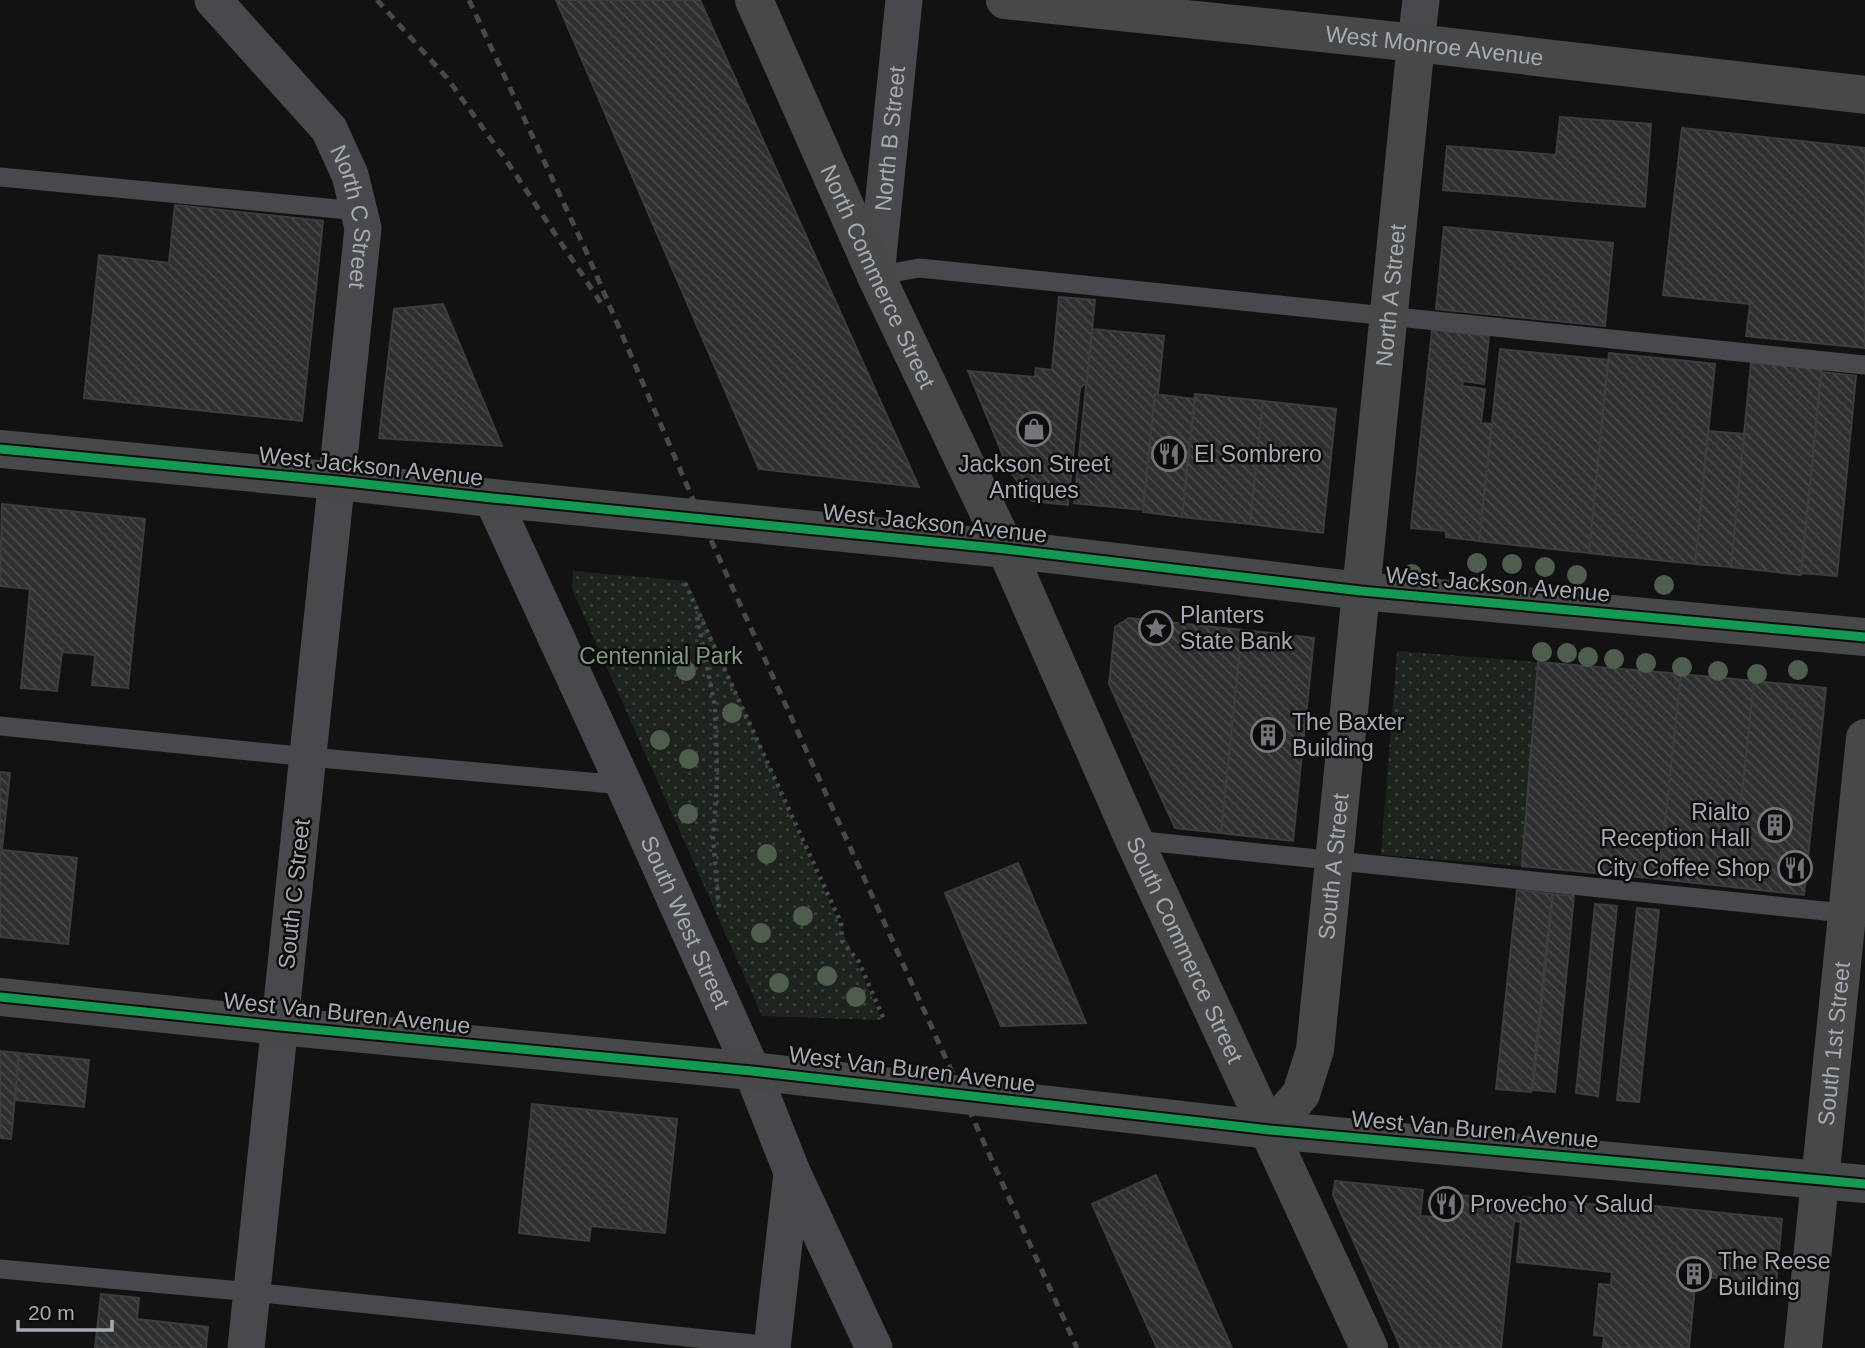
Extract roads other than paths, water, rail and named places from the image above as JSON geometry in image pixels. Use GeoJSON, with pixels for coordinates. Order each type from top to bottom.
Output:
{"type":"FeatureCollection","features":[{"type":"Feature","properties":{"kind":"street","name":"North C Street"},"geometry":{"type":"LineString","coordinates":[[212,0],[329,129],[349,175],[359,211],[363,228],[338,481]]}},
{"type":"Feature","properties":{"kind":"street","name":"North Commerce Street"},"geometry":{"type":"LineString","coordinates":[[754,0],[877,276],[1006,549]]}},
{"type":"Feature","properties":{"kind":"street","name":"North B Street"},"geometry":{"type":"LineString","coordinates":[[877,276],[904,0]]}},
{"type":"Feature","properties":{"kind":"street","name":"West Monroe Avenue"},"geometry":{"type":"LineString","coordinates":[[1005,0],[1416,43],[1865,95]]}},
{"type":"Feature","properties":{"kind":"street","name":"North A Street"},"geometry":{"type":"LineString","coordinates":[[1361,591],[1421,0]]}},
{"type":"Feature","properties":{"kind":"street","name":"West Jackson Avenue"},"geometry":{"type":"LineString","coordinates":[[0,449],[1006,549],[1361,591],[1865,637]]}},
{"type":"Feature","properties":{"kind":"street","name":"South C Street"},"geometry":{"type":"LineString","coordinates":[[246,1348],[338,481]]}},
{"type":"Feature","properties":{"kind":"street","name":"South West Street"},"geometry":{"type":"LineString","coordinates":[[492,498],[624,785],[752,1070],[792,1172],[874,1348]]}},
{"type":"Feature","properties":{"kind":"street","name":"South Commerce Street"},"geometry":{"type":"LineString","coordinates":[[1006,549],[1134,840],[1369,1348]]}},
{"type":"Feature","properties":{"kind":"street","name":"South A Street"},"geometry":{"type":"LineString","coordinates":[[1270,1130],[1301,1094],[1315,1050],[1361,591]]}},
{"type":"Feature","properties":{"kind":"street","name":"South 1st Street"},"geometry":{"type":"LineString","coordinates":[[1803,1348],[1819,1180],[1856,914],[1865,738]]}},
{"type":"Feature","properties":{"kind":"street","name":"West Van Buren Avenue"},"geometry":{"type":"LineString","coordinates":[[0,997],[752,1070],[1270,1130],[1865,1184]]}},
{"type":"Feature","properties":{"kind":"street"},"geometry":{"type":"LineString","coordinates":[[772,1347],[792,1172]]}},
{"type":"Feature","properties":{"kind":"lane"},"geometry":{"type":"LineString","coordinates":[[0,177],[359,211]]}},
{"type":"Feature","properties":{"kind":"lane"},"geometry":{"type":"LineString","coordinates":[[877,276],[919,268],[1865,365]]}},
{"type":"Feature","properties":{"kind":"lane"},"geometry":{"type":"LineString","coordinates":[[0,726],[624,785]]}},
{"type":"Feature","properties":{"kind":"lane"},"geometry":{"type":"LineString","coordinates":[[1134,840],[1856,914]]}},
{"type":"Feature","properties":{"kind":"lane"},"geometry":{"type":"LineString","coordinates":[[0,1269],[252,1292],[772,1347]]}},
{"type":"Feature","properties":{"kind":"railway"},"geometry":{"type":"LineString","coordinates":[[377,0],[447,78],[508,163],[601,303]]}},
{"type":"Feature","properties":{"kind":"railway"},"geometry":{"type":"LineString","coordinates":[[469,0],[586,251],[701,518],[1077,1348]]}},
{"type":"Feature","properties":{"kind":"place","name":"Jackson Street Antiques"},"geometry":{"type":"Point","coordinates":[1034,429]}},
{"type":"Feature","properties":{"kind":"place","name":"El Sombrero"},"geometry":{"type":"Point","coordinates":[1169,454]}},
{"type":"Feature","properties":{"kind":"place","name":"Planters State Bank"},"geometry":{"type":"Point","coordinates":[1156,628]}},
{"type":"Feature","properties":{"kind":"place","name":"The Baxter Building"},"geometry":{"type":"Point","coordinates":[1268,735]}},
{"type":"Feature","properties":{"kind":"place","name":"Rialto Reception Hall"},"geometry":{"type":"Point","coordinates":[1775,825]}},
{"type":"Feature","properties":{"kind":"place","name":"City Coffee Shop"},"geometry":{"type":"Point","coordinates":[1795,868]}},
{"type":"Feature","properties":{"kind":"place","name":"Provecho Y Salud"},"geometry":{"type":"Point","coordinates":[1446,1204]}},
{"type":"Feature","properties":{"kind":"place","name":"The Reese Building"},"geometry":{"type":"Point","coordinates":[1694,1274]}},
{"type":"Feature","properties":{"kind":"park label","name":"Centennial Park"},"geometry":{"type":"Point","coordinates":[661,656]}}]}
